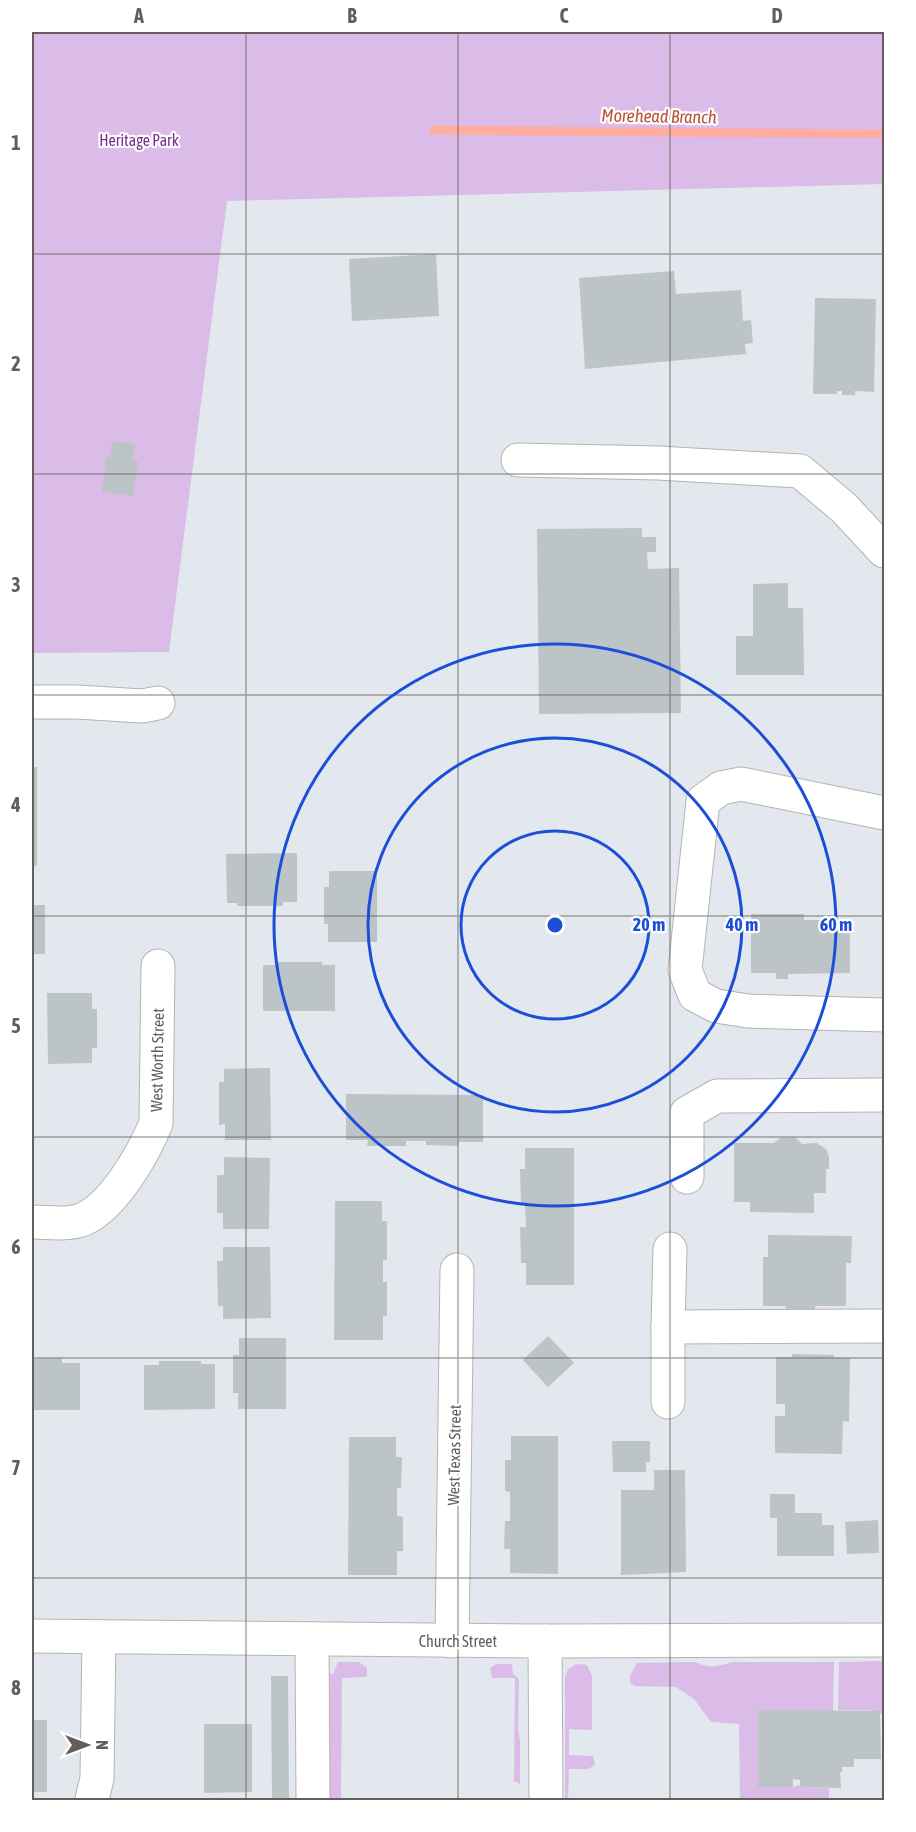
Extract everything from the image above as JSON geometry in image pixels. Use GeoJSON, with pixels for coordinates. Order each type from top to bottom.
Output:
{"type":"FeatureCollection","features":[{"type":"Feature","properties":{"kind":"street"},"geometry":{"type":"LineString","coordinates":[[518,460],[658,463],[800,471],[844,508],[885,551]]}},
{"type":"Feature","properties":{"kind":"street"},"geometry":{"type":"LineString","coordinates":[[32,702],[142,706],[158,703]]}},
{"type":"Feature","properties":{"kind":"street"},"geometry":{"type":"LineString","coordinates":[[885,813],[741,784],[722,788],[703,801],[685,970],[694,995],[716,1006],[748,1011],[885,1015]]}},
{"type":"Feature","properties":{"kind":"street","name":"West Worth Street"},"geometry":{"type":"LineString","coordinates":[[32,1222],[76,1222],[93,1215],[125,1180],[140,1159],[156,1123],[158,966]]}},
{"type":"Feature","properties":{"kind":"street"},"geometry":{"type":"LineString","coordinates":[[687,1177],[687,1113],[717,1096],[885,1095]]}},
{"type":"Feature","properties":{"kind":"street"},"geometry":{"type":"LineString","coordinates":[[668,1402],[670,1249]]}},
{"type":"Feature","properties":{"kind":"street","name":"West Texas Street"},"geometry":{"type":"LineString","coordinates":[[452,1641],[457,1270]]}},
{"type":"Feature","properties":{"kind":"street"},"geometry":{"type":"LineString","coordinates":[[668,1327],[885,1326]]}},
{"type":"Feature","properties":{"kind":"street","name":"Church Street"},"geometry":{"type":"LineString","coordinates":[[32,1636],[452,1641],[885,1640]]}},
{"type":"Feature","properties":{"kind":"street"},"geometry":{"type":"LineString","coordinates":[[92,1800],[97,1778],[99,1637]]}},
{"type":"Feature","properties":{"kind":"street"},"geometry":{"type":"LineString","coordinates":[[312,1639],[314,1800]]}},
{"type":"Feature","properties":{"kind":"street"},"geometry":{"type":"LineString","coordinates":[[545,1641],[546,1800]]}},
{"type":"Feature","properties":{"kind":"green space","name":"Heritage Park"},"geometry":{"type":"Polygon","coordinates":[[[32,32],[884,32],[884,184],[227,201],[169,652],[32,653],[32,32]]]}},
{"type":"Feature","properties":{"kind":"green space"},"geometry":{"type":"Polygon","coordinates":[[[338,1662],[359,1662],[367,1668],[367,1676],[342,1678],[341,1800],[330,1800],[330,1682],[324,1674],[333,1674],[338,1662]]]}},
{"type":"Feature","properties":{"kind":"green space"},"geometry":{"type":"Polygon","coordinates":[[[695,1662],[714,1666],[732,1662],[834,1662],[833,1711],[758,1711],[758,1787],[800,1785],[801,1787],[829,1788],[829,1800],[740,1800],[739,1724],[711,1722],[694,1699],[676,1687],[635,1686],[630,1683],[630,1676],[637,1663],[695,1662]]]}},
{"type":"Feature","properties":{"kind":"green space"},"geometry":{"type":"Polygon","coordinates":[[[839,1662],[884,1662],[884,1714],[880,1714],[880,1711],[838,1710],[839,1662]]]}},
{"type":"Feature","properties":{"kind":"green space"},"geometry":{"type":"Polygon","coordinates":[[[496,1664],[512,1664],[513,1674],[519,1682],[520,1784],[514,1781],[515,1678],[492,1678],[490,1668],[496,1664]]]}},
{"type":"Feature","properties":{"kind":"green space"},"geometry":{"type":"Polygon","coordinates":[[[577,1664],[587,1665],[592,1676],[592,1730],[569,1729],[569,1755],[593,1756],[595,1765],[588,1769],[569,1769],[568,1800],[565,1800],[565,1677],[568,1669],[577,1664]]]}},
{"type":"Feature","properties":{"kind":"building"},"geometry":{"type":"Polygon","coordinates":[[[436,254],[439,316],[352,321],[349,259],[436,254]]]}},
{"type":"Feature","properties":{"kind":"building"},"geometry":{"type":"Polygon","coordinates":[[[674,271],[676,294],[741,290],[743,321],[751,320],[753,343],[745,344],[746,354],[585,369],[579,278],[674,271]]]}},
{"type":"Feature","properties":{"kind":"building"},"geometry":{"type":"Polygon","coordinates":[[[815,298],[876,299],[874,392],[855,391],[855,395],[842,395],[842,391],[837,391],[837,394],[813,394],[815,298]]]}},
{"type":"Feature","properties":{"kind":"building"},"geometry":{"type":"Polygon","coordinates":[[[112,441],[135,444],[132,461],[138,461],[133,496],[102,492],[106,457],[110,458],[112,441]]]}},
{"type":"Feature","properties":{"kind":"building"},"geometry":{"type":"Polygon","coordinates":[[[642,528],[642,537],[656,537],[656,552],[647,552],[648,569],[679,568],[681,713],[539,714],[537,529],[642,528]]]}},
{"type":"Feature","properties":{"kind":"building"},"geometry":{"type":"Polygon","coordinates":[[[788,583],[788,608],[803,608],[804,675],[736,675],[736,636],[753,636],[753,584],[788,583]]]}},
{"type":"Feature","properties":{"kind":"building"},"geometry":{"type":"Polygon","coordinates":[[[32,767],[37,767],[37,866],[32,866],[32,767]]]}},
{"type":"Feature","properties":{"kind":"building"},"geometry":{"type":"Polygon","coordinates":[[[297,853],[297,902],[283,902],[283,906],[237,906],[237,903],[227,903],[226,854],[297,853]]]}},
{"type":"Feature","properties":{"kind":"building"},"geometry":{"type":"Polygon","coordinates":[[[329,871],[377,871],[377,942],[328,942],[328,924],[324,924],[324,887],[329,887],[329,871]]]}},
{"type":"Feature","properties":{"kind":"building"},"geometry":{"type":"Polygon","coordinates":[[[32,905],[45,905],[45,954],[32,954],[32,905]]]}},
{"type":"Feature","properties":{"kind":"building"},"geometry":{"type":"Polygon","coordinates":[[[751,914],[804,914],[804,920],[850,920],[850,973],[788,974],[788,979],[776,979],[776,973],[751,973],[751,914]]]}},
{"type":"Feature","properties":{"kind":"building"},"geometry":{"type":"Polygon","coordinates":[[[275,962],[322,962],[322,965],[335,965],[335,1011],[263,1011],[263,965],[275,965],[275,962]]]}},
{"type":"Feature","properties":{"kind":"building"},"geometry":{"type":"Polygon","coordinates":[[[47,993],[92,993],[92,1009],[97,1009],[97,1048],[92,1048],[92,1063],[48,1064],[47,993]]]}},
{"type":"Feature","properties":{"kind":"building"},"geometry":{"type":"Polygon","coordinates":[[[270,1068],[271,1140],[225,1140],[225,1124],[219,1125],[219,1082],[224,1082],[224,1069],[270,1068]]]}},
{"type":"Feature","properties":{"kind":"building"},"geometry":{"type":"Polygon","coordinates":[[[346,1094],[483,1095],[483,1142],[458,1142],[458,1146],[426,1145],[426,1141],[406,1141],[406,1146],[367,1146],[368,1140],[346,1140],[346,1094]]]}},
{"type":"Feature","properties":{"kind":"building"},"geometry":{"type":"Polygon","coordinates":[[[795,1137],[802,1144],[817,1143],[826,1149],[829,1157],[829,1169],[826,1169],[826,1193],[814,1193],[814,1213],[750,1212],[750,1202],[734,1202],[734,1143],[774,1143],[780,1138],[795,1137]]]}},
{"type":"Feature","properties":{"kind":"building"},"geometry":{"type":"Polygon","coordinates":[[[525,1148],[574,1148],[574,1285],[526,1285],[526,1263],[521,1263],[520,1227],[526,1227],[525,1204],[521,1204],[520,1169],[525,1169],[525,1148]]]}},
{"type":"Feature","properties":{"kind":"building"},"geometry":{"type":"Polygon","coordinates":[[[224,1157],[270,1158],[269,1229],[223,1229],[223,1213],[217,1213],[217,1175],[224,1175],[224,1157]]]}},
{"type":"Feature","properties":{"kind":"building"},"geometry":{"type":"Polygon","coordinates":[[[335,1201],[382,1201],[382,1221],[387,1221],[387,1260],[383,1260],[383,1282],[387,1282],[387,1316],[383,1316],[383,1340],[334,1340],[335,1201]]]}},
{"type":"Feature","properties":{"kind":"building"},"geometry":{"type":"Polygon","coordinates":[[[768,1235],[852,1236],[851,1263],[846,1263],[846,1306],[815,1306],[815,1313],[786,1312],[786,1306],[763,1306],[763,1257],[768,1257],[768,1235]]]}},
{"type":"Feature","properties":{"kind":"building"},"geometry":{"type":"Polygon","coordinates":[[[223,1247],[270,1247],[271,1318],[223,1319],[223,1306],[218,1306],[217,1261],[223,1261],[223,1247]]]}},
{"type":"Feature","properties":{"kind":"building"},"geometry":{"type":"Polygon","coordinates":[[[548,1336],[574,1363],[548,1387],[523,1360],[548,1336]]]}},
{"type":"Feature","properties":{"kind":"building"},"geometry":{"type":"Polygon","coordinates":[[[239,1338],[286,1338],[286,1409],[238,1409],[238,1393],[233,1393],[233,1355],[239,1355],[239,1338]]]}},
{"type":"Feature","properties":{"kind":"building"},"geometry":{"type":"Polygon","coordinates":[[[792,1354],[834,1355],[834,1358],[850,1358],[849,1422],[843,1421],[842,1454],[775,1453],[775,1416],[785,1416],[785,1404],[776,1404],[776,1357],[792,1357],[792,1354]]]}},
{"type":"Feature","properties":{"kind":"building"},"geometry":{"type":"Polygon","coordinates":[[[62,1358],[62,1363],[80,1363],[80,1410],[32,1410],[32,1359],[62,1358]]]}},
{"type":"Feature","properties":{"kind":"building"},"geometry":{"type":"Polygon","coordinates":[[[159,1361],[201,1361],[201,1364],[215,1364],[215,1409],[144,1410],[144,1365],[159,1365],[159,1361]]]}},
{"type":"Feature","properties":{"kind":"building"},"geometry":{"type":"Polygon","coordinates":[[[511,1436],[558,1436],[558,1574],[510,1573],[510,1549],[504,1549],[505,1521],[510,1521],[510,1492],[505,1491],[505,1460],[511,1460],[511,1436]]]}},
{"type":"Feature","properties":{"kind":"building"},"geometry":{"type":"Polygon","coordinates":[[[349,1437],[396,1437],[396,1457],[402,1457],[401,1488],[397,1488],[397,1516],[403,1517],[403,1551],[397,1551],[397,1575],[348,1575],[349,1437]]]}},
{"type":"Feature","properties":{"kind":"building"},"geometry":{"type":"Polygon","coordinates":[[[612,1441],[650,1441],[650,1462],[646,1462],[646,1472],[613,1472],[612,1441]]]}},
{"type":"Feature","properties":{"kind":"building"},"geometry":{"type":"Polygon","coordinates":[[[654,1470],[685,1470],[686,1572],[621,1575],[621,1490],[654,1490],[654,1470]]]}},
{"type":"Feature","properties":{"kind":"building"},"geometry":{"type":"Polygon","coordinates":[[[770,1494],[795,1494],[795,1513],[822,1513],[822,1525],[834,1525],[834,1556],[777,1556],[777,1518],[770,1518],[770,1494]]]}},
{"type":"Feature","properties":{"kind":"building"},"geometry":{"type":"Polygon","coordinates":[[[878,1520],[879,1553],[847,1554],[845,1522],[878,1520]]]}},
{"type":"Feature","properties":{"kind":"building"},"geometry":{"type":"Polygon","coordinates":[[[271,1676],[288,1676],[289,1800],[272,1800],[271,1676]]]}},
{"type":"Feature","properties":{"kind":"building"},"geometry":{"type":"Polygon","coordinates":[[[758,1710],[880,1711],[881,1759],[854,1759],[854,1767],[842,1767],[841,1788],[800,1787],[800,1780],[793,1779],[793,1787],[758,1787],[758,1710]]]}},
{"type":"Feature","properties":{"kind":"building"},"geometry":{"type":"Polygon","coordinates":[[[32,1720],[47,1720],[47,1792],[32,1792],[32,1720]]]}},
{"type":"Feature","properties":{"kind":"building"},"geometry":{"type":"Polygon","coordinates":[[[204,1724],[252,1724],[252,1792],[204,1793],[204,1724]]]}},
{"type":"Feature","properties":{"kind":"waterway","name":"Morehead Branch"},"geometry":{"type":"LineString","coordinates":[[434,130],[884,134]]}}]}
